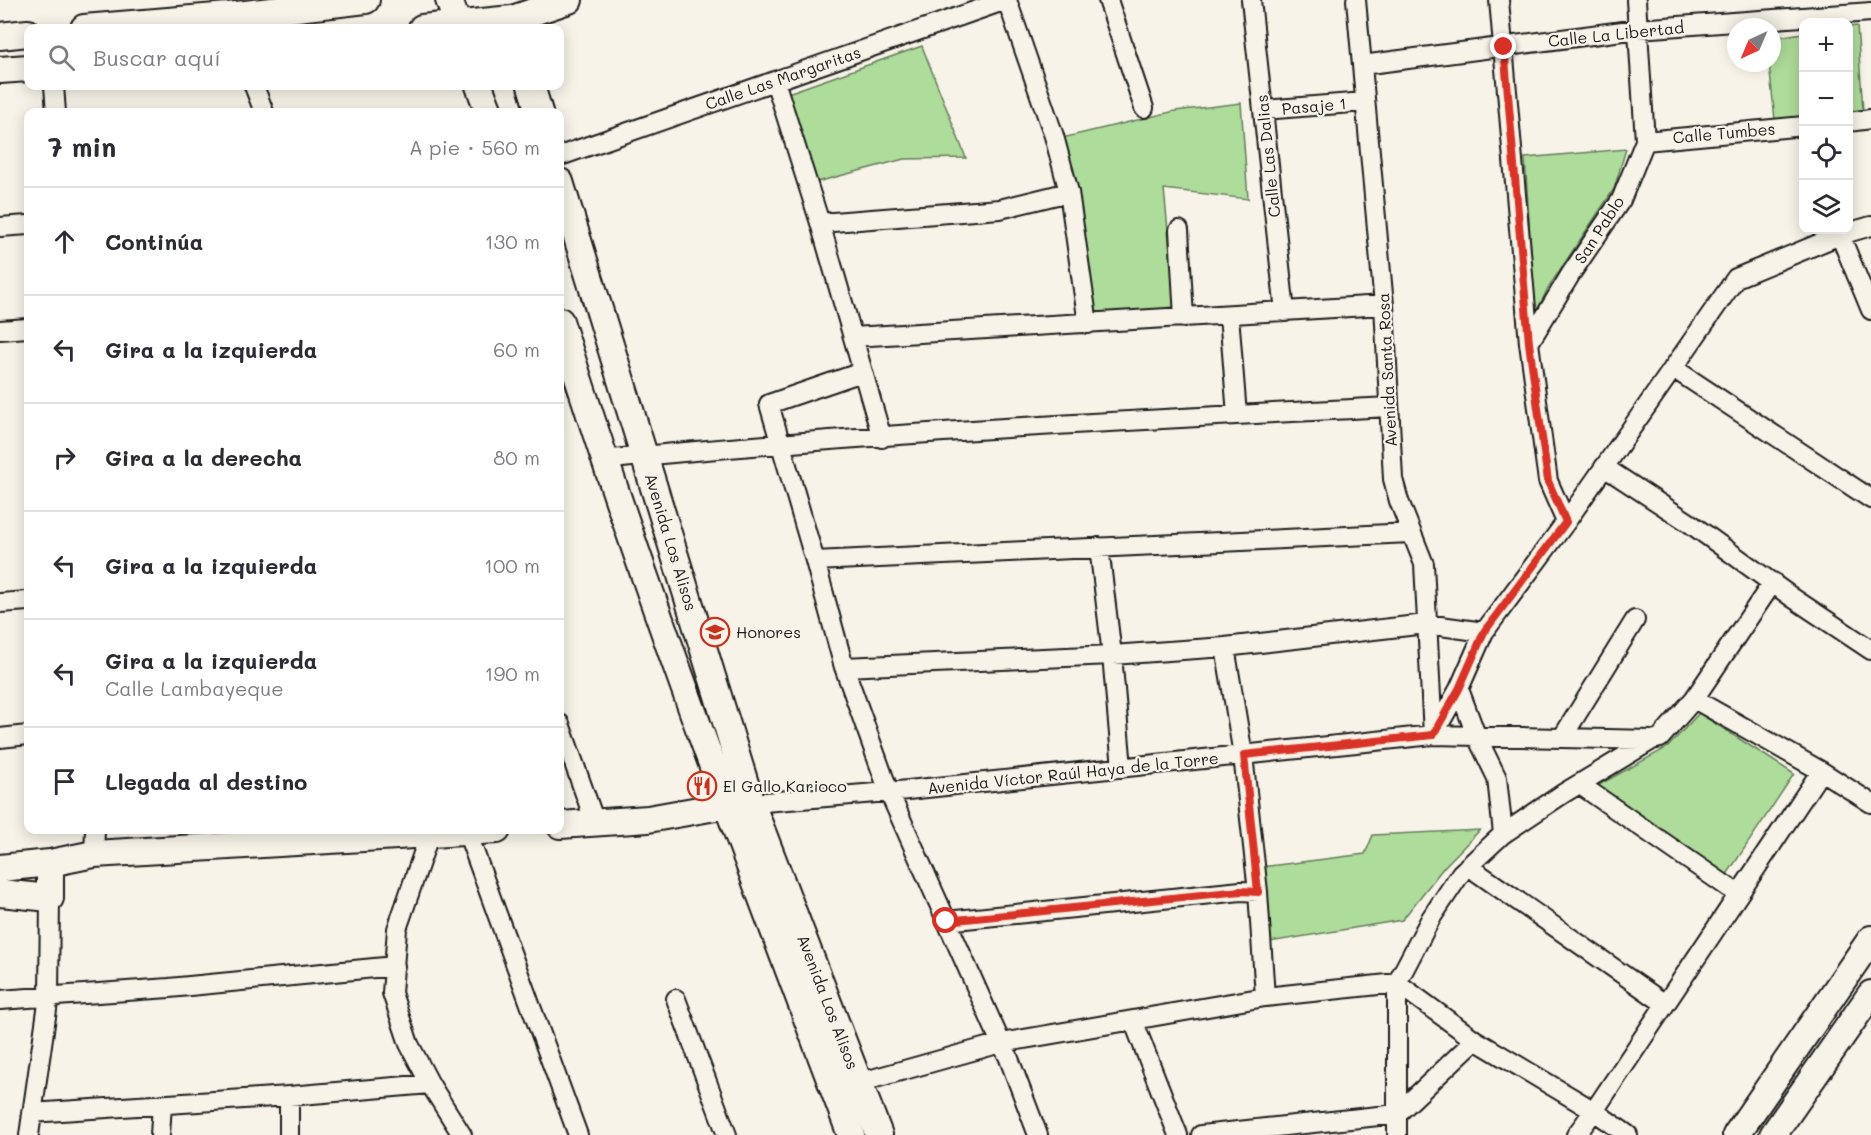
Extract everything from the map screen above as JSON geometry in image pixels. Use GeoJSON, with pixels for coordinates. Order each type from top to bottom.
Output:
{"type":"FeatureCollection","features":[{"type":"Feature","properties":{"kind":"street"},"geometry":{"type":"LineString","coordinates":[[112,24],[225,8],[366,0]]}},
{"type":"Feature","properties":{"kind":"street"},"geometry":{"type":"LineString","coordinates":[[449,0],[457,24]]}},
{"type":"Feature","properties":{"kind":"street"},"geometry":{"type":"LineString","coordinates":[[472,24],[569,0]]}},
{"type":"Feature","properties":{"kind":"street"},"geometry":{"type":"LineString","coordinates":[[1006,0],[1054,136],[1069,192],[1088,324]]}},
{"type":"Feature","properties":{"kind":"street","name":"Calle Las Margaritas"},"geometry":{"type":"LineString","coordinates":[[564,155],[1006,0]]}},
{"type":"Feature","properties":{"kind":"street"},"geometry":{"type":"LineString","coordinates":[[1108,0],[1144,108]]}},
{"type":"Feature","properties":{"kind":"street","name":"Calle Las Dalias"},"geometry":{"type":"LineString","coordinates":[[1251,0],[1285,312]]}},
{"type":"Feature","properties":{"kind":"street","name":"Avenida Santa Rosa"},"geometry":{"type":"LineString","coordinates":[[1356,0],[1384,305],[1393,479],[1410,533],[1424,564],[1433,735]]}},
{"type":"Feature","properties":{"kind":"street"},"geometry":{"type":"LineString","coordinates":[[1499,0],[1529,343],[1548,481],[1566,522]]}},
{"type":"Feature","properties":{"kind":"street","name":"San Pablo"},"geometry":{"type":"LineString","coordinates":[[1529,343],[1572,272],[1621,200],[1645,141],[1636,0]]}},
{"type":"Feature","properties":{"kind":"street","name":"Calle La Libertad"},"geometry":{"type":"LineString","coordinates":[[1362,65],[1638,29],[1871,12]]}},
{"type":"Feature","properties":{"kind":"street"},"geometry":{"type":"LineString","coordinates":[[0,36],[24,33]]}},
{"type":"Feature","properties":{"kind":"street"},"geometry":{"type":"LineString","coordinates":[[0,70],[24,68]]}},
{"type":"Feature","properties":{"kind":"street"},"geometry":{"type":"LineString","coordinates":[[775,81],[820,223],[882,438]]}},
{"type":"Feature","properties":{"kind":"street"},"geometry":{"type":"LineString","coordinates":[[54,90],[56,108]]}},
{"type":"Feature","properties":{"kind":"street"},"geometry":{"type":"LineString","coordinates":[[256,90],[262,108]]}},
{"type":"Feature","properties":{"kind":"street"},"geometry":{"type":"LineString","coordinates":[[481,90],[487,108]]}},
{"type":"Feature","properties":{"kind":"street"},"geometry":{"type":"LineString","coordinates":[[532,90],[538,108]]}},
{"type":"Feature","properties":{"kind":"street","name":"Pasaje 1"},"geometry":{"type":"LineString","coordinates":[[1263,110],[1365,102]]}},
{"type":"Feature","properties":{"kind":"street"},"geometry":{"type":"LineString","coordinates":[[1853,122],[1871,120]]}},
{"type":"Feature","properties":{"kind":"street","name":"Calle Tumbes"},"geometry":{"type":"LineString","coordinates":[[1645,141],[1799,126]]}},
{"type":"Feature","properties":{"kind":"street"},"geometry":{"type":"LineString","coordinates":[[820,223],[1000,209],[1069,192]]}},
{"type":"Feature","properties":{"kind":"street","name":"Avenida Los Alisos"},"geometry":{"type":"LineString","coordinates":[[564,195],[644,456],[739,804],[851,1135]]}},
{"type":"Feature","properties":{"kind":"street"},"geometry":{"type":"LineString","coordinates":[[0,227],[24,225]]}},
{"type":"Feature","properties":{"kind":"street"},"geometry":{"type":"LineString","coordinates":[[1433,735],[1459,689],[1484,632],[1566,522],[1736,278],[1840,235],[1871,226]]}},
{"type":"Feature","properties":{"kind":"street"},"geometry":{"type":"LineString","coordinates":[[1179,230],[1184,318]]}},
{"type":"Feature","properties":{"kind":"street"},"geometry":{"type":"LineString","coordinates":[[1840,235],[1871,310]]}},
{"type":"Feature","properties":{"kind":"street"},"geometry":{"type":"LineString","coordinates":[[853,337],[1384,305]]}},
{"type":"Feature","properties":{"kind":"street"},"geometry":{"type":"LineString","coordinates":[[1229,315],[1238,415]]}},
{"type":"Feature","properties":{"kind":"street"},"geometry":{"type":"LineString","coordinates":[[0,330],[24,328]]}},
{"type":"Feature","properties":{"kind":"street","name":"Avenida Los Alisos"},"geometry":{"type":"LineString","coordinates":[[564,334],[603,460],[739,804],[859,1083],[879,1135]]}},
{"type":"Feature","properties":{"kind":"street"},"geometry":{"type":"LineString","coordinates":[[1673,368],[1871,500]]}},
{"type":"Feature","properties":{"kind":"street"},"geometry":{"type":"LineString","coordinates":[[862,372],[769,404],[844,667],[889,792],[1008,1056],[1038,1135]]}},
{"type":"Feature","properties":{"kind":"street"},"geometry":{"type":"LineString","coordinates":[[603,460],[779,443],[1388,407]]}},
{"type":"Feature","properties":{"kind":"street"},"geometry":{"type":"LineString","coordinates":[[1604,467],[1691,524],[1871,650]]}},
{"type":"Feature","properties":{"kind":"street"},"geometry":{"type":"LineString","coordinates":[[815,561],[1410,533]]}},
{"type":"Feature","properties":{"kind":"street"},"geometry":{"type":"LineString","coordinates":[[1098,547],[1112,655],[1122,768]]}},
{"type":"Feature","properties":{"kind":"street"},"geometry":{"type":"LineString","coordinates":[[1397,1135],[1396,983],[1431,918],[1461,873],[1503,834],[1579,784],[1652,740],[1660,738],[1694,699],[1773,582]]}},
{"type":"Feature","properties":{"kind":"street"},"geometry":{"type":"LineString","coordinates":[[0,603],[24,601]]}},
{"type":"Feature","properties":{"kind":"street"},"geometry":{"type":"LineString","coordinates":[[1562,738],[1635,620]]}},
{"type":"Feature","properties":{"kind":"street"},"geometry":{"type":"LineString","coordinates":[[844,667],[1112,655],[1226,647],[1426,624],[1484,632]]}},
{"type":"Feature","properties":{"kind":"street"},"geometry":{"type":"LineString","coordinates":[[1226,647],[1244,755],[1258,892],[1265,997]]}},
{"type":"Feature","properties":{"kind":"street"},"geometry":{"type":"LineString","coordinates":[[1459,689],[1476,735],[1497,778],[1503,834]]}},
{"type":"Feature","properties":{"kind":"street"},"geometry":{"type":"LineString","coordinates":[[1694,699],[1821,771],[1871,803]]}},
{"type":"Feature","properties":{"kind":"street"},"geometry":{"type":"LineString","coordinates":[[0,738],[24,735]]}},
{"type":"Feature","properties":{"kind":"street"},"geometry":{"type":"LineString","coordinates":[[564,735],[595,822]]}},
{"type":"Feature","properties":{"kind":"street","name":"Avenida Víctor Raúl Haya de la Torre"},"geometry":{"type":"LineString","coordinates":[[564,825],[648,819],[739,804],[889,792],[1433,735],[1652,740]]}},
{"type":"Feature","properties":{"kind":"street"},"geometry":{"type":"LineString","coordinates":[[1576,1135],[1594,1112],[1821,771]]}},
{"type":"Feature","properties":{"kind":"street"},"geometry":{"type":"LineString","coordinates":[[1579,784],[1738,894]]}},
{"type":"Feature","properties":{"kind":"street"},"geometry":{"type":"LineString","coordinates":[[0,868],[50,863],[95,842],[393,834]]}},
{"type":"Feature","properties":{"kind":"street"},"geometry":{"type":"LineString","coordinates":[[430,834],[397,929],[393,993],[409,1044],[430,1084],[462,1135]]}},
{"type":"Feature","properties":{"kind":"street"},"geometry":{"type":"LineString","coordinates":[[468,834],[578,1135]]}},
{"type":"Feature","properties":{"kind":"street"},"geometry":{"type":"LineString","coordinates":[[29,1135],[49,996],[50,863]]}},
{"type":"Feature","properties":{"kind":"street"},"geometry":{"type":"LineString","coordinates":[[1468,866],[1665,1004]]}},
{"type":"Feature","properties":{"kind":"street"},"geometry":{"type":"LineString","coordinates":[[946,921],[1241,891],[1258,892]]}},
{"type":"Feature","properties":{"kind":"street"},"geometry":{"type":"LineString","coordinates":[[0,892],[50,898]]}},
{"type":"Feature","properties":{"kind":"street"},"geometry":{"type":"LineString","coordinates":[[1736,1135],[1871,939]]}},
{"type":"Feature","properties":{"kind":"street"},"geometry":{"type":"LineString","coordinates":[[0,1000],[169,988],[394,966]]}},
{"type":"Feature","properties":{"kind":"street"},"geometry":{"type":"LineString","coordinates":[[834,1090],[1001,1043],[1265,997],[1396,983],[1475,1040],[1628,1135]]}},
{"type":"Feature","properties":{"kind":"street"},"geometry":{"type":"LineString","coordinates":[[1773,1135],[1871,994]]}},
{"type":"Feature","properties":{"kind":"street"},"geometry":{"type":"LineString","coordinates":[[676,999],[727,1135]]}},
{"type":"Feature","properties":{"kind":"street"},"geometry":{"type":"LineString","coordinates":[[1133,1020],[1179,1135]]}},
{"type":"Feature","properties":{"kind":"street"},"geometry":{"type":"LineString","coordinates":[[1201,1135],[1397,1114],[1475,1040]]}},
{"type":"Feature","properties":{"kind":"street"},"geometry":{"type":"LineString","coordinates":[[31,1113],[430,1084]]}},
{"type":"Feature","properties":{"kind":"street"},"geometry":{"type":"LineString","coordinates":[[289,1096],[289,1135]]}},
{"type":"Feature","properties":{"kind":"street"},"geometry":{"type":"LineString","coordinates":[[160,1135],[162,1104]]}},
{"type":"Feature","properties":{"kind":"green space"},"geometry":{"type":"Polygon","coordinates":[[[1853,26],[1857,26],[1863,111],[1853,112],[1853,72],[1853,26]]]}},
{"type":"Feature","properties":{"kind":"green space"},"geometry":{"type":"Polygon","coordinates":[[[1799,34],[1799,117],[1775,120],[1770,72],[1781,72],[1781,37],[1799,34]]]}},
{"type":"Feature","properties":{"kind":"green space"},"geometry":{"type":"Polygon","coordinates":[[[922,46],[966,158],[904,159],[813,183],[785,94],[922,46]]]}},
{"type":"Feature","properties":{"kind":"green space"},"geometry":{"type":"Polygon","coordinates":[[[1241,103],[1248,199],[1164,189],[1176,313],[1095,320],[1062,138],[1175,111],[1241,103]]]}},
{"type":"Feature","properties":{"kind":"green space"},"geometry":{"type":"Polygon","coordinates":[[[1626,149],[1614,189],[1548,288],[1535,315],[1525,158],[1626,149]]]}},
{"type":"Feature","properties":{"kind":"green space"},"geometry":{"type":"Polygon","coordinates":[[[1699,713],[1794,774],[1726,876],[1595,787],[1668,747],[1699,713]]]}},
{"type":"Feature","properties":{"kind":"green space"},"geometry":{"type":"Polygon","coordinates":[[[1480,830],[1444,867],[1402,920],[1270,942],[1261,867],[1365,854],[1373,835],[1480,830]]]}},
{"type":"Feature","properties":{"kind":"place","name":"Honores"},"geometry":{"type":"Point","coordinates":[715,632]}},
{"type":"Feature","properties":{"kind":"place","name":"El Gallo Karioco"},"geometry":{"type":"Point","coordinates":[702,786]}},
{"type":"Feature","properties":{"kind":"route"},"geometry":{"type":"LineString","coordinates":[[946,921],[1241,891],[1258,892],[1244,755],[1433,735],[1459,689],[1484,632],[1566,522],[1548,481],[1529,343],[1504,47]]}}]}
